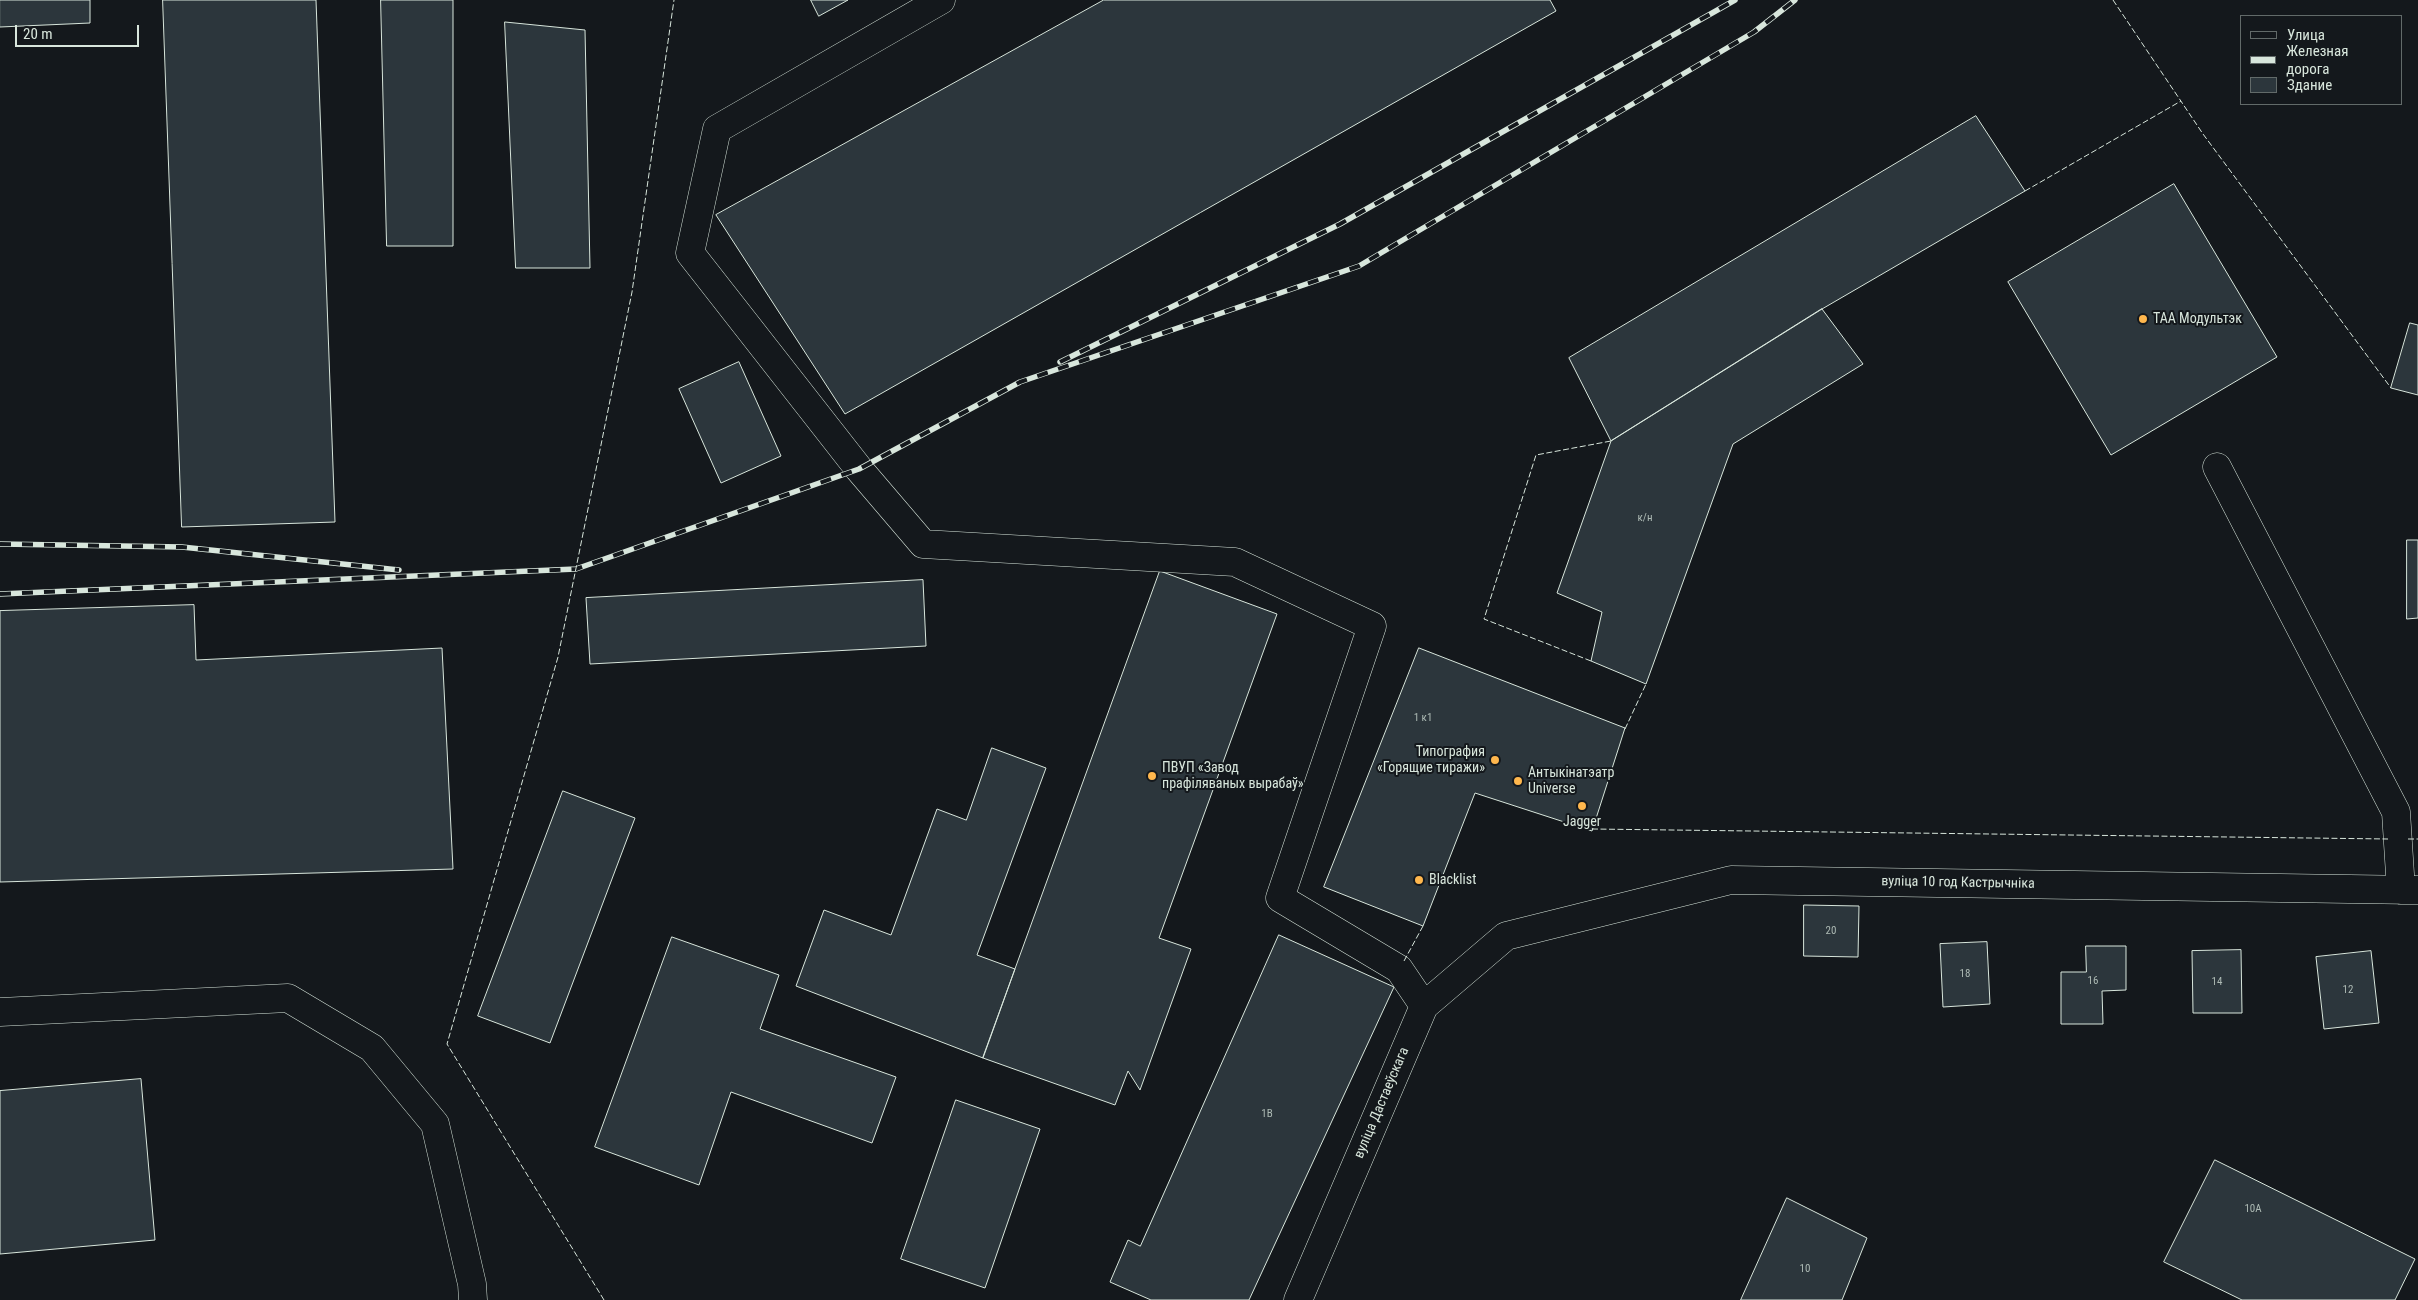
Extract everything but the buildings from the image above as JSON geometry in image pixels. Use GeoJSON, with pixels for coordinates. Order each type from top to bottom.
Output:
{"type":"FeatureCollection","features":[{"type":"Feature","properties":{"kind":"street"},"geometry":{"type":"LineString","coordinates":[[941,0],[717,129],[690,253],[860,469],[923,544],[1235,562],[1372,626],[1280,898],[1399,969],[1424,1006]]}},
{"type":"Feature","properties":{"kind":"street"},"geometry":{"type":"LineString","coordinates":[[2217,467],[2396,812],[2409,890]]}},
{"type":"Feature","properties":{"kind":"street","name":"вуліца 10 год Кастрычніка"},"geometry":{"type":"LineString","coordinates":[[1506,936],[1731,880],[2409,890]]}},
{"type":"Feature","properties":{"kind":"street","name":"вуліца Дастаеўскага"},"geometry":{"type":"LineString","coordinates":[[1298,1300],[1424,1006],[1506,936]]}},
{"type":"Feature","properties":{"kind":"street"},"geometry":{"type":"LineString","coordinates":[[0,1012],[288,998],[372,1048],[434,1124],[472,1284],[473,1300]]}},
{"type":"Feature","properties":{"kind":"railway"},"geometry":{"type":"LineString","coordinates":[[1060,362],[1340,224],[1735,0]]}},
{"type":"Feature","properties":{"kind":"railway"},"geometry":{"type":"LineString","coordinates":[[0,594],[576,569],[859,469],[1020,382],[1359,266],[1754,32],[1795,0]]}},
{"type":"Feature","properties":{"kind":"railway"},"geometry":{"type":"LineString","coordinates":[[0,544],[182,547],[399,570]]}},
{"type":"Feature","properties":{"kind":"fence"},"geometry":{"type":"LineString","coordinates":[[604,1300],[447,1044],[558,657],[632,292],[674,0]]}},
{"type":"Feature","properties":{"kind":"fence"},"geometry":{"type":"LineString","coordinates":[[2113,0],[2203,134],[2391,388]]}},
{"type":"Feature","properties":{"kind":"fence"},"geometry":{"type":"LineString","coordinates":[[2025,191],[2181,101]]}},
{"type":"Feature","properties":{"kind":"fence"},"geometry":{"type":"LineString","coordinates":[[1591,661],[1484,619],[1536,455],[1611,441]]}},
{"type":"Feature","properties":{"kind":"fence"},"geometry":{"type":"LineString","coordinates":[[1625,729],[1646,684]]}},
{"type":"Feature","properties":{"kind":"fence"},"geometry":{"type":"LineString","coordinates":[[1592,829],[2388,839]]}},
{"type":"Feature","properties":{"kind":"fence"},"geometry":{"type":"LineString","coordinates":[[2408,839],[2418,839]]}},
{"type":"Feature","properties":{"kind":"fence"},"geometry":{"type":"LineString","coordinates":[[1404,961],[1423,926]]}},
{"type":"Feature","properties":{"kind":"place","name":"ТАА Модультэк"},"geometry":{"type":"Point","coordinates":[2143,319]}},
{"type":"Feature","properties":{"kind":"place","name":"Типография «Горящие тиражи»"},"geometry":{"type":"Point","coordinates":[1495,760]}},
{"type":"Feature","properties":{"kind":"place","name":"ПВУП «Завод прафіляваных вырабаў»"},"geometry":{"type":"Point","coordinates":[1152,776]}},
{"type":"Feature","properties":{"kind":"place","name":"Антыкінатэатр Universe"},"geometry":{"type":"Point","coordinates":[1518,781]}},
{"type":"Feature","properties":{"kind":"place","name":"Jagger"},"geometry":{"type":"Point","coordinates":[1582,806]}},
{"type":"Feature","properties":{"kind":"place","name":"Blacklist"},"geometry":{"type":"Point","coordinates":[1419,880]}}]}
